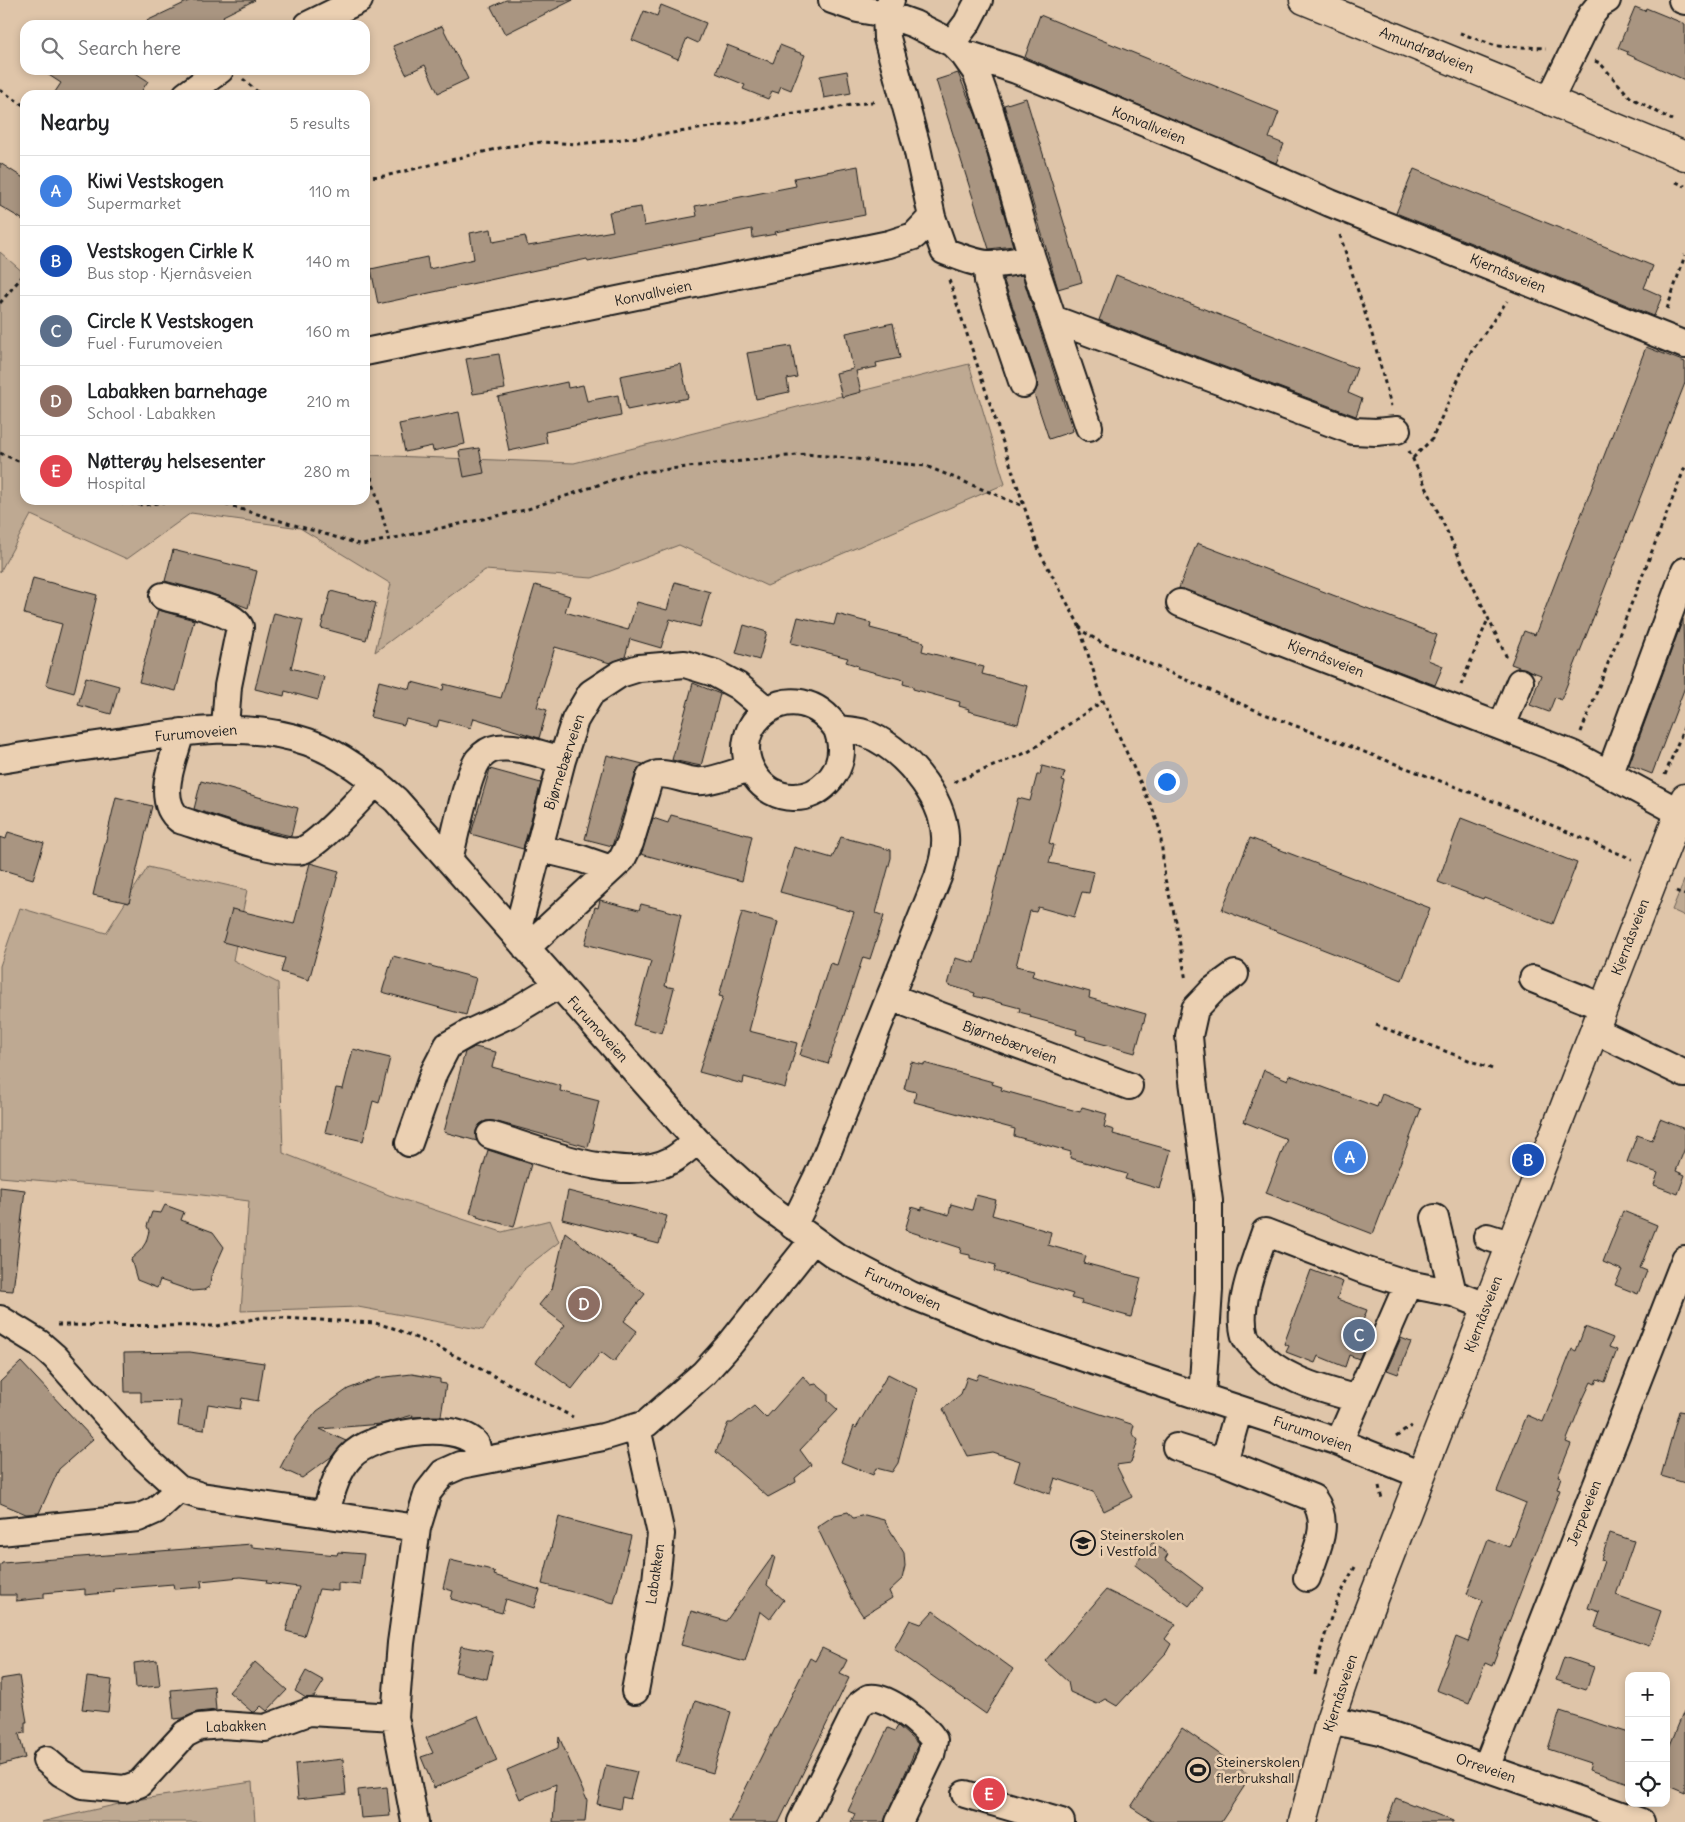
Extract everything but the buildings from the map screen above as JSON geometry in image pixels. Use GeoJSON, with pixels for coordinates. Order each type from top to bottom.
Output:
{"type":"FeatureCollection","features":[{"type":"Feature","properties":{"kind":"main road","name":"Amundrødveien"},"geometry":{"type":"LineString","coordinates":[[1304,0],[1685,156]]}},
{"type":"Feature","properties":{"kind":"main road","name":"Kjernåsveien"},"geometry":{"type":"LineString","coordinates":[[1302,1822],[1330,1720],[1360,1632],[1486,1306],[1499,1241],[1599,1018],[1682,805]]}},
{"type":"Feature","properties":{"kind":"street"},"geometry":{"type":"LineString","coordinates":[[318,20],[359,0]]}},
{"type":"Feature","properties":{"kind":"street","name":"Konvallveien"},"geometry":{"type":"LineString","coordinates":[[832,0],[858,9],[889,7],[958,49],[973,56],[1024,74],[1213,151],[1330,203]]}},
{"type":"Feature","properties":{"kind":"street"},"geometry":{"type":"LineString","coordinates":[[979,0],[967,23],[958,49],[976,72],[990,111],[1032,258],[1089,427]]}},
{"type":"Feature","properties":{"kind":"street"},"geometry":{"type":"LineString","coordinates":[[1549,101],[1591,15],[1600,4],[1607,0]]}},
{"type":"Feature","properties":{"kind":"street"},"geometry":{"type":"LineString","coordinates":[[889,7],[887,38],[926,182],[932,218],[944,251],[978,264],[992,265],[1032,258]]}},
{"type":"Feature","properties":{"kind":"street"},"geometry":{"type":"LineString","coordinates":[[196,90],[226,75]]}},
{"type":"Feature","properties":{"kind":"street","name":"Kjernåsveien"},"geometry":{"type":"LineString","coordinates":[[1330,203],[1685,345]]}},
{"type":"Feature","properties":{"kind":"street","name":"Konvallveien"},"geometry":{"type":"LineString","coordinates":[[370,351],[889,244],[914,236],[932,218]]}},
{"type":"Feature","properties":{"kind":"street"},"geometry":{"type":"LineString","coordinates":[[992,265],[988,281],[1023,384]]}},
{"type":"Feature","properties":{"kind":"street"},"geometry":{"type":"LineString","coordinates":[[1053,319],[1353,431],[1376,432],[1397,430]]}},
{"type":"Feature","properties":{"kind":"street"},"geometry":{"type":"LineString","coordinates":[[1610,773],[1685,571]]}},
{"type":"Feature","properties":{"kind":"street"},"geometry":{"type":"LineString","coordinates":[[163,596],[228,615],[238,622],[240,627],[228,686],[225,728]]}},
{"type":"Feature","properties":{"kind":"street","name":"Kjernåsveien"},"geometry":{"type":"LineString","coordinates":[[1180,603],[1572,754],[1682,805]]}},
{"type":"Feature","properties":{"kind":"street","name":"Bjørnebærveien"},"geometry":{"type":"LineString","coordinates":[[521,942],[538,848],[562,760],[575,720],[590,693],[607,680],[639,668],[674,664],[696,666],[738,686],[767,710]]}},
{"type":"Feature","properties":{"kind":"street"},"geometry":{"type":"LineString","coordinates":[[1502,726],[1520,682]]}},
{"type":"Feature","properties":{"kind":"street"},"geometry":{"type":"LineString","coordinates":[[793,702],[807,704],[824,714],[837,729],[842,748],[839,766],[828,782],[813,794],[794,798],[776,794],[760,784],[750,768],[746,756],[746,742],[750,730],[767,710],[780,704],[793,702]]}},
{"type":"Feature","properties":{"kind":"street","name":"Furumoveien"},"geometry":{"type":"LineString","coordinates":[[0,760],[181,732],[225,728],[255,730],[307,742],[336,754],[376,782],[396,800],[697,1141],[744,1187],[803,1233],[862,1270],[911,1295],[1005,1332],[1339,1442],[1421,1475]]}},
{"type":"Feature","properties":{"kind":"street"},"geometry":{"type":"LineString","coordinates":[[415,1822],[394,1717],[400,1643],[417,1528],[428,1492],[443,1473],[461,1465],[603,1437],[637,1428],[661,1413],[704,1373],[731,1342],[803,1233],[820,1171],[938,878],[944,857],[945,835],[943,822],[930,790],[914,768],[886,744],[863,733],[837,729]]}},
{"type":"Feature","properties":{"kind":"street"},"geometry":{"type":"LineString","coordinates":[[181,732],[167,795],[172,814],[180,820],[278,849],[297,851],[314,843],[376,782]]}},
{"type":"Feature","properties":{"kind":"street"},"geometry":{"type":"LineString","coordinates":[[449,860],[471,776],[478,760],[485,752],[497,748],[517,749],[562,760]]}},
{"type":"Feature","properties":{"kind":"street"},"geometry":{"type":"LineString","coordinates":[[521,942],[611,869],[627,850],[650,777],[654,774],[663,774],[698,782],[750,768]]}},
{"type":"Feature","properties":{"kind":"street"},"geometry":{"type":"LineString","coordinates":[[538,848],[579,858],[611,869]]}},
{"type":"Feature","properties":{"kind":"street"},"geometry":{"type":"LineString","coordinates":[[1202,1397],[1209,1290],[1209,1201],[1189,1036],[1195,1009],[1214,990],[1235,974]]}},
{"type":"Feature","properties":{"kind":"street"},"geometry":{"type":"LineString","coordinates":[[1533,979],[1599,1018],[1685,1074]]}},
{"type":"Feature","properties":{"kind":"street"},"geometry":{"type":"LineString","coordinates":[[409,1143],[434,1072],[448,1045],[469,1032],[510,1014],[558,985]]}},
{"type":"Feature","properties":{"kind":"street","name":"Bjørnebærveien"},"geometry":{"type":"LineString","coordinates":[[890,997],[1129,1086]]}},
{"type":"Feature","properties":{"kind":"street"},"geometry":{"type":"LineString","coordinates":[[490,1135],[587,1164],[624,1170],[639,1169],[671,1161],[697,1141]]}},
{"type":"Feature","properties":{"kind":"street"},"geometry":{"type":"LineString","coordinates":[[1435,1218],[1453,1293]]}},
{"type":"Feature","properties":{"kind":"street"},"geometry":{"type":"LineString","coordinates":[[1358,1399],[1288,1376],[1261,1357],[1245,1337],[1243,1312],[1252,1269],[1265,1232],[1361,1269],[1408,1284],[1453,1293],[1486,1306]]}},
{"type":"Feature","properties":{"kind":"street","name":"Jerpeveien"},"geometry":{"type":"LineString","coordinates":[[1486,1768],[1685,1259]]}},
{"type":"Feature","properties":{"kind":"street"},"geometry":{"type":"LineString","coordinates":[[1339,1442],[1408,1284]]}},
{"type":"Feature","properties":{"kind":"street"},"geometry":{"type":"LineString","coordinates":[[0,1319],[23,1332],[54,1358],[129,1442],[179,1489],[201,1496],[417,1528]]}},
{"type":"Feature","properties":{"kind":"street"},"geometry":{"type":"LineString","coordinates":[[1224,1462],[1239,1409]]}},
{"type":"Feature","properties":{"kind":"street","name":"Labakken"},"geometry":{"type":"LineString","coordinates":[[635,1691],[656,1581],[661,1534],[637,1428]]}},
{"type":"Feature","properties":{"kind":"street"},"geometry":{"type":"LineString","coordinates":[[326,1514],[339,1474],[349,1458],[357,1450],[381,1438],[395,1434],[459,1432],[476,1444],[480,1461]]}},
{"type":"Feature","properties":{"kind":"street"},"geometry":{"type":"LineString","coordinates":[[1176,1447],[1224,1462],[1313,1498],[1322,1510],[1323,1530],[1307,1578]]}},
{"type":"Feature","properties":{"kind":"street"},"geometry":{"type":"LineString","coordinates":[[0,1532],[138,1518],[156,1510],[179,1489]]}},
{"type":"Feature","properties":{"kind":"street"},"geometry":{"type":"LineString","coordinates":[[800,1822],[859,1705],[869,1698],[892,1705],[914,1718],[927,1730],[934,1740],[931,1755],[899,1822]]}},
{"type":"Feature","properties":{"kind":"street","name":"Labakken"},"geometry":{"type":"LineString","coordinates":[[46,1760],[61,1773],[82,1785],[124,1789],[139,1784],[185,1734],[199,1727],[222,1725],[265,1728],[309,1712],[394,1717]]}},
{"type":"Feature","properties":{"kind":"street","name":"Orreveien"},"geometry":{"type":"LineString","coordinates":[[1330,1720],[1380,1731],[1641,1822]]}},
{"type":"Feature","properties":{"kind":"street"},"geometry":{"type":"LineString","coordinates":[[965,1794],[1061,1822]]}},
{"type":"Feature","properties":{"kind":"path"},"geometry":{"type":"LineString","coordinates":[[233,75],[254,90]]}},
{"type":"Feature","properties":{"kind":"path"},"geometry":{"type":"LineString","coordinates":[[0,90],[20,103]]}},
{"type":"Feature","properties":{"kind":"path"},"geometry":{"type":"LineString","coordinates":[[370,177],[385,176],[504,147],[542,142],[580,144],[666,134],[903,97]]}},
{"type":"Feature","properties":{"kind":"path"},"geometry":{"type":"LineString","coordinates":[[944,251],[947,273],[1039,551],[1084,632],[1102,643],[1262,713],[1506,806],[1632,859]]}},
{"type":"Feature","properties":{"kind":"path"},"geometry":{"type":"LineString","coordinates":[[1658,334],[1685,255]]}},
{"type":"Feature","properties":{"kind":"path"},"geometry":{"type":"LineString","coordinates":[[0,303],[20,279]]}},
{"type":"Feature","properties":{"kind":"path"},"geometry":{"type":"LineString","coordinates":[[1413,458],[1432,439],[1468,355],[1524,279]]}},
{"type":"Feature","properties":{"kind":"path"},"geometry":{"type":"LineString","coordinates":[[0,453],[20,462]]}},
{"type":"Feature","properties":{"kind":"path"},"geometry":{"type":"LineString","coordinates":[[227,505],[362,545],[525,510],[633,473],[806,454],[926,466],[1023,506]]}},
{"type":"Feature","properties":{"kind":"path"},"geometry":{"type":"LineString","coordinates":[[1572,754],[1685,467]]}},
{"type":"Feature","properties":{"kind":"path"},"geometry":{"type":"LineString","coordinates":[[370,472],[389,540]]}},
{"type":"Feature","properties":{"kind":"path"},"geometry":{"type":"LineString","coordinates":[[1452,707],[1488,618]]}},
{"type":"Feature","properties":{"kind":"path"},"geometry":{"type":"LineString","coordinates":[[1078,623],[1103,701],[1134,765],[1160,830],[1165,878],[1176,921],[1186,982]]}},
{"type":"Feature","properties":{"kind":"path"},"geometry":{"type":"LineString","coordinates":[[930,790],[1028,752],[1103,701]]}},
{"type":"Feature","properties":{"kind":"path"},"geometry":{"type":"LineString","coordinates":[[1376,1025],[1495,1070]]}},
{"type":"Feature","properties":{"kind":"path"},"geometry":{"type":"LineString","coordinates":[[23,1332],[56,1325],[217,1326],[264,1317],[375,1323],[394,1328],[442,1349],[570,1415],[603,1437]]}},
{"type":"Feature","properties":{"kind":"shaded area"},"geometry":{"type":"Polygon","coordinates":[[[0,252],[20,270],[20,505],[370,505],[370,455],[574,463],[969,364],[1005,484],[767,586],[679,545],[592,578],[485,570],[375,652],[391,584],[300,528],[191,513],[127,559],[31,515],[0,572],[0,252]]]}},
{"type":"Feature","properties":{"kind":"shaded area"},"geometry":{"type":"Polygon","coordinates":[[[148,867],[247,890],[233,960],[278,983],[283,1153],[389,1195],[502,1232],[550,1220],[559,1242],[524,1269],[483,1330],[358,1307],[241,1311],[249,1201],[186,1193],[0,1177],[0,966],[20,908],[106,933],[148,867]]]}},
{"type":"Feature","properties":{"kind":"shaded area"},"geometry":{"type":"Polygon","coordinates":[[[1685,878],[1685,916],[1672,910],[1685,878]]]}},
{"type":"Feature","properties":{"kind":"shaded area"},"geometry":{"type":"Polygon","coordinates":[[[252,1782],[255,1822],[41,1822],[136,1800],[252,1782]]]}},
{"type":"Feature","properties":{"kind":"place","name":"Kiwi Vestskogen"},"geometry":{"type":"Point","coordinates":[1350,1157]}},
{"type":"Feature","properties":{"kind":"place","name":"Vestskogen Cirkle K"},"geometry":{"type":"Point","coordinates":[1528,1160]}},
{"type":"Feature","properties":{"kind":"place","name":"Labakken barnehage"},"geometry":{"type":"Point","coordinates":[584,1304]}},
{"type":"Feature","properties":{"kind":"place","name":"Circle K Vestskogen"},"geometry":{"type":"Point","coordinates":[1359,1335]}},
{"type":"Feature","properties":{"kind":"place","name":"Steinerskolen i Vestfold"},"geometry":{"type":"Point","coordinates":[1083,1543]}},
{"type":"Feature","properties":{"kind":"place","name":"Steinerskolen flerbrukshall"},"geometry":{"type":"Point","coordinates":[1198,1770]}},
{"type":"Feature","properties":{"kind":"place","name":"Nøtterøy helsesenter"},"geometry":{"type":"Point","coordinates":[989,1794]}}]}
